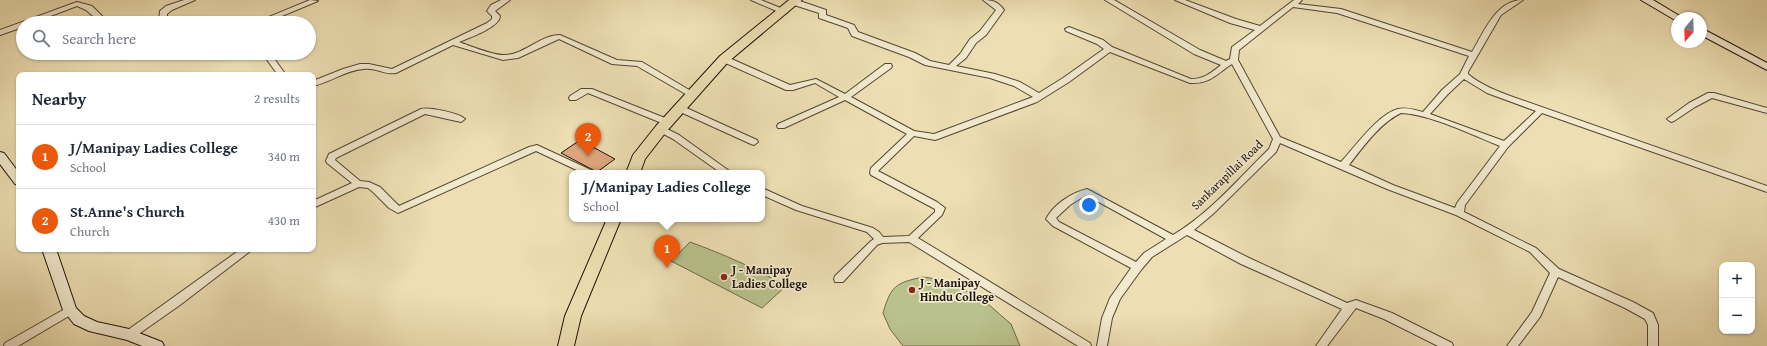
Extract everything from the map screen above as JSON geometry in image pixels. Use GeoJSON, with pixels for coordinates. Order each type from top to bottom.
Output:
{"type":"FeatureCollection","features":[{"type":"Feature","properties":{"kind":"main road"},"geometry":{"type":"LineString","coordinates":[[1646,0],[1671,14]]}},
{"type":"Feature","properties":{"kind":"main road"},"geometry":{"type":"LineString","coordinates":[[634,170],[638,158],[664,125],[724,59],[795,1]]}},
{"type":"Feature","properties":{"kind":"main road"},"geometry":{"type":"LineString","coordinates":[[1707,34],[1767,67]]}},
{"type":"Feature","properties":{"kind":"main road"},"geometry":{"type":"LineString","coordinates":[[0,156],[16,177]]}},
{"type":"Feature","properties":{"kind":"main road"},"geometry":{"type":"LineString","coordinates":[[566,346],[573,316],[613,222]]}},
{"type":"Feature","properties":{"kind":"main road"},"geometry":{"type":"LineString","coordinates":[[50,252],[70,310],[79,320],[94,327],[128,335],[157,346]]}},
{"type":"Feature","properties":{"kind":"street"},"geometry":{"type":"LineString","coordinates":[[163,16],[163,13],[169,8],[191,0]]}},
{"type":"Feature","properties":{"kind":"street"},"geometry":{"type":"LineString","coordinates":[[316,83],[366,66],[381,68],[387,72],[393,71],[490,25],[496,20],[496,16],[491,11],[494,7],[506,0]]}},
{"type":"Feature","properties":{"kind":"street"},"geometry":{"type":"LineString","coordinates":[[755,0],[784,11]]}},
{"type":"Feature","properties":{"kind":"street"},"geometry":{"type":"LineString","coordinates":[[950,68],[963,56],[973,41],[983,33],[1000,10],[996,5],[987,0]]}},
{"type":"Feature","properties":{"kind":"street"},"geometry":{"type":"LineString","coordinates":[[1109,0],[1197,52],[1226,64]]}},
{"type":"Feature","properties":{"kind":"street"},"geometry":{"type":"LineString","coordinates":[[1179,0],[1233,21],[1261,29]]}},
{"type":"Feature","properties":{"kind":"street"},"geometry":{"type":"LineString","coordinates":[[1424,115],[1445,92],[1464,75],[1464,72],[1498,14],[1519,0]]}},
{"type":"Feature","properties":{"kind":"street"},"geometry":{"type":"LineString","coordinates":[[276,16],[314,1]]}},
{"type":"Feature","properties":{"kind":"street"},"geometry":{"type":"LineString","coordinates":[[795,1],[819,9],[823,12],[822,16],[851,27],[855,34],[912,54],[928,63],[992,76],[1017,84],[1040,97]]}},
{"type":"Feature","properties":{"kind":"street"},"geometry":{"type":"LineString","coordinates":[[1068,29],[1100,42],[1109,49],[1190,81],[1199,82],[1210,79],[1226,64],[1234,60],[1235,49],[1294,2],[1338,11],[1474,55]]}},
{"type":"Feature","properties":{"kind":"street"},"geometry":{"type":"LineString","coordinates":[[44,16],[78,4],[89,8],[98,16]]}},
{"type":"Feature","properties":{"kind":"street"},"geometry":{"type":"LineString","coordinates":[[0,33],[16,26]]}},
{"type":"Feature","properties":{"kind":"street"},"geometry":{"type":"LineString","coordinates":[[453,43],[503,58],[515,56],[555,37],[560,37],[615,62],[639,64],[692,94]]}},
{"type":"Feature","properties":{"kind":"street"},"geometry":{"type":"LineString","coordinates":[[724,59],[789,88],[797,87],[809,81],[816,81],[912,133],[935,137],[1040,97],[1109,49]]}},
{"type":"Feature","properties":{"kind":"street"},"geometry":{"type":"LineString","coordinates":[[271,60],[280,72]]}},
{"type":"Feature","properties":{"kind":"street","name":"Sankarapillai Road"},"geometry":{"type":"LineString","coordinates":[[1102,346],[1107,318],[1115,298],[1137,267],[1148,255],[1187,231],[1210,212],[1273,150],[1276,139],[1234,60]]}},
{"type":"Feature","properties":{"kind":"street"},"geometry":{"type":"LineString","coordinates":[[781,126],[846,97],[888,66]]}},
{"type":"Feature","properties":{"kind":"street"},"geometry":{"type":"LineString","coordinates":[[1464,75],[1488,89],[1571,122],[1767,189]]}},
{"type":"Feature","properties":{"kind":"street"},"geometry":{"type":"LineString","coordinates":[[573,98],[584,91],[590,90],[664,125],[676,137],[723,170]]}},
{"type":"Feature","properties":{"kind":"street"},"geometry":{"type":"LineString","coordinates":[[1671,119],[1692,104],[1711,95],[1767,111]]}},
{"type":"Feature","properties":{"kind":"street"},"geometry":{"type":"LineString","coordinates":[[678,108],[754,142]]}},
{"type":"Feature","properties":{"kind":"street"},"geometry":{"type":"LineString","coordinates":[[1344,166],[1372,132],[1395,113],[1401,110],[1424,115],[1505,145]]}},
{"type":"Feature","properties":{"kind":"street"},"geometry":{"type":"LineString","coordinates":[[1459,213],[1460,204],[1505,145],[1541,110]]}},
{"type":"Feature","properties":{"kind":"street"},"geometry":{"type":"LineString","coordinates":[[358,184],[330,160],[332,156],[424,111],[462,119]]}},
{"type":"Feature","properties":{"kind":"street"},"geometry":{"type":"LineString","coordinates":[[911,239],[939,213],[940,208],[921,196],[874,173],[874,170],[912,133]]}},
{"type":"Feature","properties":{"kind":"street"},"geometry":{"type":"LineString","coordinates":[[1276,139],[1344,166],[1390,187],[1459,213],[1533,250],[1555,272],[1629,305],[1649,316],[1653,325],[1653,346]]}},
{"type":"Feature","properties":{"kind":"street"},"geometry":{"type":"LineString","coordinates":[[316,204],[358,184],[366,184],[377,188],[390,206],[398,210],[537,148],[584,170]]}},
{"type":"Feature","properties":{"kind":"street"},"geometry":{"type":"LineString","coordinates":[[765,192],[799,208],[870,230],[876,234],[880,240]]}},
{"type":"Feature","properties":{"kind":"street"},"geometry":{"type":"LineString","coordinates":[[1137,267],[1056,224],[1051,219],[1052,215],[1065,204],[1087,192],[1173,239]]}},
{"type":"Feature","properties":{"kind":"street"},"geometry":{"type":"LineString","coordinates":[[1187,231],[1245,261],[1349,308]]}},
{"type":"Feature","properties":{"kind":"street"},"geometry":{"type":"LineString","coordinates":[[839,279],[874,243],[880,240],[911,239],[988,287],[1041,316],[1086,346]]}},
{"type":"Feature","properties":{"kind":"street"},"geometry":{"type":"LineString","coordinates":[[128,335],[244,252]]}},
{"type":"Feature","properties":{"kind":"street"},"geometry":{"type":"LineString","coordinates":[[1512,346],[1536,314],[1555,272]]}},
{"type":"Feature","properties":{"kind":"street"},"geometry":{"type":"LineString","coordinates":[[1321,346],[1351,305],[1356,304],[1388,316],[1448,346]]}},
{"type":"Feature","properties":{"kind":"street"},"geometry":{"type":"LineString","coordinates":[[9,346],[70,310]]}},
{"type":"Feature","properties":{"kind":"green space"},"geometry":{"type":"Polygon","coordinates":[[[690,242],[715,251],[763,273],[786,286],[762,308],[671,261],[690,242]]]}},
{"type":"Feature","properties":{"kind":"green space"},"geometry":{"type":"Polygon","coordinates":[[[923,277],[944,280],[965,290],[988,304],[1011,324],[1020,346],[903,346],[890,329],[883,313],[892,291],[896,287],[906,281],[923,277]]]}},
{"type":"Feature","properties":{"kind":"building"},"geometry":{"type":"Polygon","coordinates":[[[580,140],[615,159],[600,170],[593,170],[561,153],[580,140]]]}},
{"type":"Feature","properties":{"kind":"place","name":"St.Anne's Church"},"geometry":{"type":"Point","coordinates":[588,156]}},
{"type":"Feature","properties":{"kind":"place","name":"J/Manipay Ladies College"},"geometry":{"type":"Point","coordinates":[667,268]}},
{"type":"Feature","properties":{"kind":"place","name":"J - Manipay Ladies College"},"geometry":{"type":"Point","coordinates":[724,277]}},
{"type":"Feature","properties":{"kind":"place","name":"J - Manipay Hindu College"},"geometry":{"type":"Point","coordinates":[912,290]}}]}
